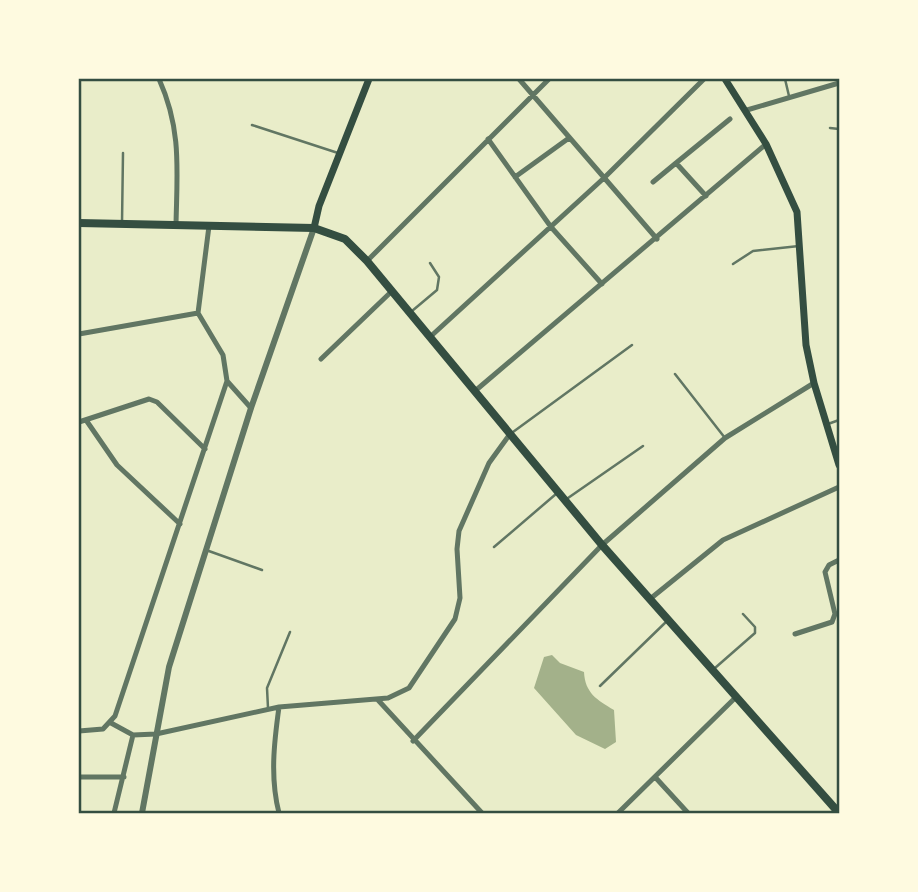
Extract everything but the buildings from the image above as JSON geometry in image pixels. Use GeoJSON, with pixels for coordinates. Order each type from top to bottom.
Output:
{"type":"FeatureCollection","features":[{"type":"Feature","properties":{"kind":"main road"},"geometry":{"type":"LineString","coordinates":[[314,228],[319,206],[369,79]]}},
{"type":"Feature","properties":{"kind":"main road"},"geometry":{"type":"LineString","coordinates":[[725,79],[747,110],[793,199],[801,246],[803,314],[814,383],[839,465]]}},
{"type":"Feature","properties":{"kind":"main road"},"geometry":{"type":"LineString","coordinates":[[79,223],[314,228],[345,239],[392,290],[602,545],[835,812]]}},
{"type":"Feature","properties":{"kind":"street"},"geometry":{"type":"LineString","coordinates":[[159,79],[172,111],[178,140],[176,225]]}},
{"type":"Feature","properties":{"kind":"street"},"geometry":{"type":"LineString","coordinates":[[519,79],[657,239]]}},
{"type":"Feature","properties":{"kind":"street"},"geometry":{"type":"LineString","coordinates":[[367,261],[549,79]]}},
{"type":"Feature","properties":{"kind":"street"},"geometry":{"type":"LineString","coordinates":[[430,337],[604,178],[705,79]]}},
{"type":"Feature","properties":{"kind":"street"},"geometry":{"type":"LineString","coordinates":[[747,110],[826,82],[839,83]]}},
{"type":"Feature","properties":{"kind":"street"},"geometry":{"type":"LineString","coordinates":[[653,182],[730,119]]}},
{"type":"Feature","properties":{"kind":"street"},"geometry":{"type":"LineString","coordinates":[[515,177],[569,138]]}},
{"type":"Feature","properties":{"kind":"street"},"geometry":{"type":"LineString","coordinates":[[488,139],[551,227],[603,284]]}},
{"type":"Feature","properties":{"kind":"street"},"geometry":{"type":"LineString","coordinates":[[475,391],[766,144]]}},
{"type":"Feature","properties":{"kind":"street"},"geometry":{"type":"LineString","coordinates":[[676,163],[706,196]]}},
{"type":"Feature","properties":{"kind":"street"},"geometry":{"type":"LineString","coordinates":[[79,731],[94,732],[111,723],[227,381],[223,355],[198,313],[209,226]]}},
{"type":"Feature","properties":{"kind":"street"},"geometry":{"type":"LineString","coordinates":[[142,813],[169,667],[251,408],[314,228]]}},
{"type":"Feature","properties":{"kind":"street"},"geometry":{"type":"LineString","coordinates":[[321,359],[392,290]]}},
{"type":"Feature","properties":{"kind":"street"},"geometry":{"type":"LineString","coordinates":[[79,334],[198,313]]}},
{"type":"Feature","properties":{"kind":"street"},"geometry":{"type":"LineString","coordinates":[[227,381],[251,408]]}},
{"type":"Feature","properties":{"kind":"street"},"geometry":{"type":"LineString","coordinates":[[413,741],[602,545],[725,438],[814,383]]}},
{"type":"Feature","properties":{"kind":"street"},"geometry":{"type":"LineString","coordinates":[[79,422],[149,399],[157,402],[205,449]]}},
{"type":"Feature","properties":{"kind":"street"},"geometry":{"type":"LineString","coordinates":[[86,420],[117,465],[180,524]]}},
{"type":"Feature","properties":{"kind":"street"},"geometry":{"type":"LineString","coordinates":[[111,723],[133,735],[156,734],[279,707],[378,700],[397,696],[414,684],[455,619],[460,597],[457,549],[459,531],[489,463],[510,434]]}},
{"type":"Feature","properties":{"kind":"street"},"geometry":{"type":"LineString","coordinates":[[650,600],[723,540],[839,487]]}},
{"type":"Feature","properties":{"kind":"street"},"geometry":{"type":"LineString","coordinates":[[795,634],[832,622],[835,614],[825,572],[829,565],[839,560]]}},
{"type":"Feature","properties":{"kind":"street"},"geometry":{"type":"LineString","coordinates":[[618,813],[736,697]]}},
{"type":"Feature","properties":{"kind":"street"},"geometry":{"type":"LineString","coordinates":[[378,700],[482,813]]}},
{"type":"Feature","properties":{"kind":"street"},"geometry":{"type":"LineString","coordinates":[[279,707],[274,745],[273,792],[279,813]]}},
{"type":"Feature","properties":{"kind":"street"},"geometry":{"type":"LineString","coordinates":[[114,813],[133,735]]}},
{"type":"Feature","properties":{"kind":"street"},"geometry":{"type":"LineString","coordinates":[[79,777],[124,777]]}},
{"type":"Feature","properties":{"kind":"street"},"geometry":{"type":"LineString","coordinates":[[654,777],[688,813]]}},
{"type":"Feature","properties":{"kind":"lane"},"geometry":{"type":"LineString","coordinates":[[785,79],[789,96]]}},
{"type":"Feature","properties":{"kind":"lane"},"geometry":{"type":"LineString","coordinates":[[251,125],[340,153]]}},
{"type":"Feature","properties":{"kind":"lane"},"geometry":{"type":"LineString","coordinates":[[830,128],[839,129]]}},
{"type":"Feature","properties":{"kind":"lane"},"geometry":{"type":"LineString","coordinates":[[122,224],[123,153]]}},
{"type":"Feature","properties":{"kind":"lane"},"geometry":{"type":"LineString","coordinates":[[733,264],[753,251],[801,246]]}},
{"type":"Feature","properties":{"kind":"lane"},"geometry":{"type":"LineString","coordinates":[[409,313],[437,290],[439,277],[430,263]]}},
{"type":"Feature","properties":{"kind":"lane"},"geometry":{"type":"LineString","coordinates":[[510,434],[632,345]]}},
{"type":"Feature","properties":{"kind":"lane"},"geometry":{"type":"LineString","coordinates":[[675,374],[725,438]]}},
{"type":"Feature","properties":{"kind":"lane"},"geometry":{"type":"LineString","coordinates":[[828,424],[839,420]]}},
{"type":"Feature","properties":{"kind":"lane"},"geometry":{"type":"LineString","coordinates":[[565,500],[643,446]]}},
{"type":"Feature","properties":{"kind":"lane"},"geometry":{"type":"LineString","coordinates":[[494,547],[558,492]]}},
{"type":"Feature","properties":{"kind":"lane"},"geometry":{"type":"LineString","coordinates":[[206,550],[262,570]]}},
{"type":"Feature","properties":{"kind":"lane"},"geometry":{"type":"LineString","coordinates":[[713,670],[755,633],[755,627],[743,614]]}},
{"type":"Feature","properties":{"kind":"lane"},"geometry":{"type":"LineString","coordinates":[[600,686],[668,620]]}},
{"type":"Feature","properties":{"kind":"lane"},"geometry":{"type":"LineString","coordinates":[[268,709],[267,688],[290,632]]}},
{"type":"Feature","properties":{"kind":"shaded area"},"geometry":{"type":"Polygon","coordinates":[[[552,655],[560,663],[584,672],[589,691],[614,710],[616,742],[605,749],[576,735],[534,688],[544,657],[552,655]]]}}]}
